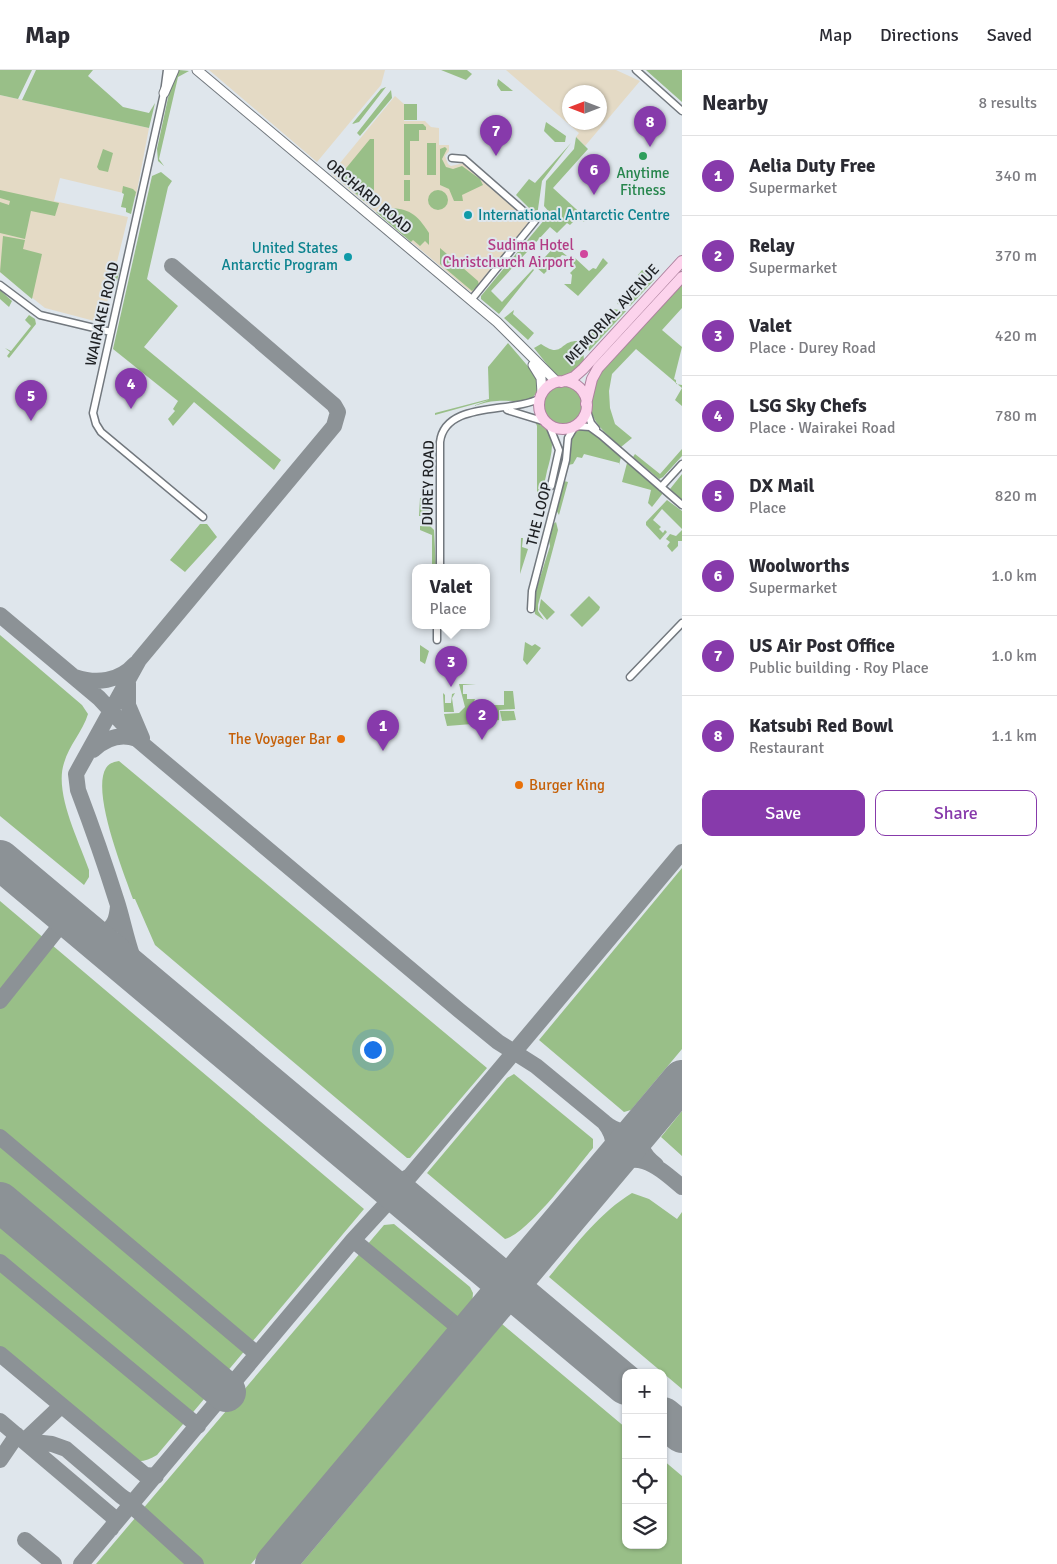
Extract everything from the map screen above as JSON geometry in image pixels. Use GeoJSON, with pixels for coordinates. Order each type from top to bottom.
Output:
{"type":"FeatureCollection","features":[{"type":"Feature","properties":{"kind":"main road","name":"MEMORIAL AVENUE"},"geometry":{"type":"LineString","coordinates":[[559,382],[574,377],[583,369],[682,261]]}},
{"type":"Feature","properties":{"kind":"main road","name":"MEMORIAL AVENUE"},"geometry":{"type":"LineString","coordinates":[[586,406],[592,380],[598,368],[681,279]]}},
{"type":"Feature","properties":{"kind":"main road"},"geometry":{"type":"LineString","coordinates":[[559,382],[570,383],[584,395],[586,406],[582,418],[576,426],[560,429],[547,423],[540,411],[541,395],[550,385],[559,382]]}},
{"type":"Feature","properties":{"kind":"street"},"geometry":{"type":"LineString","coordinates":[[164,93],[171,70]]}},
{"type":"Feature","properties":{"kind":"street","name":"ORCHARD ROAD"},"geometry":{"type":"LineString","coordinates":[[197,70],[471,300],[559,382]]}},
{"type":"Feature","properties":{"kind":"street"},"geometry":{"type":"LineString","coordinates":[[636,70],[682,111]]}},
{"type":"Feature","properties":{"kind":"street","name":"WAIRAKEI ROAD"},"geometry":{"type":"LineString","coordinates":[[164,93],[94,408],[96,424],[101,432],[203,517]]}},
{"type":"Feature","properties":{"kind":"street"},"geometry":{"type":"LineString","coordinates":[[452,158],[464,159],[535,221],[471,300]]}},
{"type":"Feature","properties":{"kind":"street"},"geometry":{"type":"LineString","coordinates":[[0,285],[40,315],[111,332]]}},
{"type":"Feature","properties":{"kind":"street","name":"ORCHARD ROAD"},"geometry":{"type":"LineString","coordinates":[[521,346],[539,374],[541,395]]}},
{"type":"Feature","properties":{"kind":"street","name":"DUREY ROAD"},"geometry":{"type":"LineString","coordinates":[[440,564],[440,442],[442,432],[450,422],[460,416],[526,405],[541,395]]}},
{"type":"Feature","properties":{"kind":"street"},"geometry":{"type":"LineString","coordinates":[[586,406],[592,423],[601,435]]}},
{"type":"Feature","properties":{"kind":"street","name":"DUREY ROAD"},"geometry":{"type":"LineString","coordinates":[[498,409],[516,411],[547,423]]}},
{"type":"Feature","properties":{"kind":"street","name":"THE LOOP"},"geometry":{"type":"LineString","coordinates":[[547,423],[559,450],[551,486]]}},
{"type":"Feature","properties":{"kind":"street"},"geometry":{"type":"LineString","coordinates":[[576,426],[588,427],[601,435],[682,506]]}},
{"type":"Feature","properties":{"kind":"street","name":"THE LOOP"},"geometry":{"type":"LineString","coordinates":[[531,609],[532,591],[566,460],[568,438],[576,426]]}},
{"type":"Feature","properties":{"kind":"street"},"geometry":{"type":"LineString","coordinates":[[661,487],[682,464]]}},
{"type":"Feature","properties":{"kind":"street"},"geometry":{"type":"LineString","coordinates":[[630,678],[682,623]]}},
{"type":"Feature","properties":{"kind":"street"},"geometry":{"type":"LineString","coordinates":[[437,629],[437,640]]}},
{"type":"Feature","properties":{"kind":"shaded area"},"geometry":{"type":"Polygon","coordinates":[[[209,70],[385,70],[381,85],[317,162],[209,70]]]}},
{"type":"Feature","properties":{"kind":"shaded area"},"geometry":{"type":"Polygon","coordinates":[[[506,70],[616,70],[640,81],[607,120],[607,85],[562,85],[562,118],[506,70]]]}},
{"type":"Feature","properties":{"kind":"shaded area"},"geometry":{"type":"Polygon","coordinates":[[[0,95],[149,128],[136,196],[60,178],[54,201],[128,217],[102,323],[45,308],[0,272],[0,95]]]}},
{"type":"Feature","properties":{"kind":"shaded area"},"geometry":{"type":"Polygon","coordinates":[[[395,96],[404,104],[404,121],[425,121],[431,127],[439,128],[439,145],[449,145],[449,151],[445,156],[448,164],[451,166],[464,163],[531,221],[472,293],[331,174],[395,96]]]}},
{"type":"Feature","properties":{"kind":"shaded area"},"geometry":{"type":"Polygon","coordinates":[[[576,130],[599,130],[585,146],[576,137],[579,133],[576,130]]]}},
{"type":"Feature","properties":{"kind":"green space"},"geometry":{"type":"Polygon","coordinates":[[[0,70],[32,70],[18,99],[0,95],[0,70]]]}},
{"type":"Feature","properties":{"kind":"green space"},"geometry":{"type":"Polygon","coordinates":[[[36,70],[93,70],[88,76],[123,107],[149,113],[155,103],[149,128],[22,100],[36,70]]]}},
{"type":"Feature","properties":{"kind":"green space"},"geometry":{"type":"Polygon","coordinates":[[[179,70],[189,71],[178,77],[159,159],[164,166],[158,161],[157,149],[173,75],[179,70]]]}},
{"type":"Feature","properties":{"kind":"green space"},"geometry":{"type":"Polygon","coordinates":[[[441,70],[467,70],[472,74],[466,80],[441,70]]]}},
{"type":"Feature","properties":{"kind":"green space"},"geometry":{"type":"Polygon","coordinates":[[[682,70],[682,102],[647,71],[682,70]]]}},
{"type":"Feature","properties":{"kind":"green space"},"geometry":{"type":"Polygon","coordinates":[[[498,79],[513,91],[501,91],[497,85],[498,79]]]}},
{"type":"Feature","properties":{"kind":"green space"},"geometry":{"type":"Polygon","coordinates":[[[386,87],[359,122],[352,124],[381,89],[386,87]]]}},
{"type":"Feature","properties":{"kind":"green space"},"geometry":{"type":"Polygon","coordinates":[[[391,90],[392,98],[360,136],[357,133],[391,90]]]}},
{"type":"Feature","properties":{"kind":"green space"},"geometry":{"type":"Polygon","coordinates":[[[404,104],[417,104],[417,120],[404,120],[404,104]]]}},
{"type":"Feature","properties":{"kind":"green space"},"geometry":{"type":"Polygon","coordinates":[[[546,122],[566,136],[565,142],[555,142],[544,131],[546,122]]]}},
{"type":"Feature","properties":{"kind":"green space"},"geometry":{"type":"Polygon","coordinates":[[[404,124],[423,124],[426,127],[426,130],[419,130],[419,141],[410,141],[410,175],[404,175],[404,124]]]}},
{"type":"Feature","properties":{"kind":"green space"},"geometry":{"type":"Polygon","coordinates":[[[576,137],[588,149],[553,188],[587,219],[584,222],[578,217],[570,225],[567,223],[557,233],[550,227],[491,291],[502,302],[534,270],[499,314],[481,299],[481,296],[550,213],[544,206],[546,181],[574,149],[576,137]]]}},
{"type":"Feature","properties":{"kind":"green space"},"geometry":{"type":"Polygon","coordinates":[[[370,139],[374,139],[374,201],[364,201],[338,178],[370,139]]]}},
{"type":"Feature","properties":{"kind":"green space"},"geometry":{"type":"Polygon","coordinates":[[[427,143],[436,143],[436,175],[427,175],[427,143]]]}},
{"type":"Feature","properties":{"kind":"green space"},"geometry":{"type":"Polygon","coordinates":[[[571,143],[542,181],[537,216],[516,195],[529,179],[535,183],[571,143]]]}},
{"type":"Feature","properties":{"kind":"green space"},"geometry":{"type":"Polygon","coordinates":[[[445,147],[447,149],[442,159],[446,167],[453,169],[462,166],[480,179],[483,185],[462,195],[463,201],[454,201],[449,189],[440,185],[440,149],[445,147]]]}},
{"type":"Feature","properties":{"kind":"green space"},"geometry":{"type":"Polygon","coordinates":[[[103,149],[113,153],[108,172],[99,170],[97,167],[103,149]]]}},
{"type":"Feature","properties":{"kind":"green space"},"geometry":{"type":"Polygon","coordinates":[[[161,172],[172,181],[168,187],[147,279],[178,306],[144,347],[281,460],[274,470],[194,402],[173,426],[168,419],[175,411],[173,409],[178,401],[113,349],[152,176],[161,172]]]}},
{"type":"Feature","properties":{"kind":"green space"},"geometry":{"type":"Polygon","coordinates":[[[404,180],[410,180],[410,201],[404,201],[404,180]]]}},
{"type":"Feature","properties":{"kind":"green space"},"geometry":{"type":"Polygon","coordinates":[[[123,186],[136,192],[131,214],[126,212],[126,208],[121,207],[124,194],[122,193],[123,186]]]}},
{"type":"Feature","properties":{"kind":"green space"},"geometry":{"type":"Polygon","coordinates":[[[0,190],[59,203],[55,216],[31,211],[25,239],[0,233],[0,202],[9,205],[10,201],[0,198],[0,190]]]}},
{"type":"Feature","properties":{"kind":"green space"},"geometry":{"type":"Polygon","coordinates":[[[438,190],[445,193],[448,200],[445,207],[438,210],[431,207],[428,200],[431,193],[438,190]]]}},
{"type":"Feature","properties":{"kind":"green space"},"geometry":{"type":"Polygon","coordinates":[[[387,208],[401,209],[412,213],[429,233],[429,245],[425,241],[420,246],[413,240],[411,242],[376,212],[386,211],[387,208]]]}},
{"type":"Feature","properties":{"kind":"green space"},"geometry":{"type":"Polygon","coordinates":[[[3,236],[25,240],[23,249],[42,254],[32,299],[0,272],[3,236]]]}},
{"type":"Feature","properties":{"kind":"green space"},"geometry":{"type":"Polygon","coordinates":[[[555,246],[567,256],[562,255],[544,274],[536,267],[555,246]]]}},
{"type":"Feature","properties":{"kind":"green space"},"geometry":{"type":"Polygon","coordinates":[[[440,248],[478,281],[479,285],[472,291],[440,264],[440,248]]]}},
{"type":"Feature","properties":{"kind":"green space"},"geometry":{"type":"Polygon","coordinates":[[[575,258],[589,271],[593,268],[596,269],[603,258],[608,263],[578,296],[564,284],[571,284],[572,275],[570,273],[576,267],[570,262],[575,258]]]}},
{"type":"Feature","properties":{"kind":"green space"},"geometry":{"type":"Polygon","coordinates":[[[111,265],[120,268],[117,281],[108,278],[111,265]]]}},
{"type":"Feature","properties":{"kind":"green space"},"geometry":{"type":"Polygon","coordinates":[[[642,270],[654,280],[630,306],[617,304],[641,279],[638,275],[642,270]]]}},
{"type":"Feature","properties":{"kind":"green space"},"geometry":{"type":"Polygon","coordinates":[[[682,284],[682,308],[662,330],[682,347],[674,379],[676,383],[636,349],[612,374],[609,391],[610,408],[615,424],[632,438],[621,447],[603,430],[593,415],[592,397],[601,372],[682,284]]]}},
{"type":"Feature","properties":{"kind":"green space"},"geometry":{"type":"Polygon","coordinates":[[[0,290],[12,301],[9,307],[0,299],[0,290]]]}},
{"type":"Feature","properties":{"kind":"green space"},"geometry":{"type":"Polygon","coordinates":[[[613,309],[626,311],[589,351],[584,340],[613,309]]]}},
{"type":"Feature","properties":{"kind":"green space"},"geometry":{"type":"Polygon","coordinates":[[[514,310],[513,314],[534,333],[528,340],[504,318],[514,310]]]}},
{"type":"Feature","properties":{"kind":"green space"},"geometry":{"type":"Polygon","coordinates":[[[29,315],[35,319],[36,324],[9,358],[7,356],[10,352],[5,348],[11,351],[31,326],[25,320],[29,315]]]}},
{"type":"Feature","properties":{"kind":"green space"},"geometry":{"type":"Polygon","coordinates":[[[577,341],[583,347],[584,361],[572,372],[557,377],[534,348],[541,344],[557,350],[571,342],[577,341]]]}},
{"type":"Feature","properties":{"kind":"green space"},"geometry":{"type":"Polygon","coordinates":[[[508,343],[538,378],[538,390],[535,395],[530,399],[520,401],[494,401],[473,406],[489,400],[435,415],[435,413],[489,399],[488,367],[508,343]]]}},
{"type":"Feature","properties":{"kind":"green space"},"geometry":{"type":"Polygon","coordinates":[[[563,385],[577,391],[583,405],[577,419],[563,425],[549,419],[543,405],[549,391],[563,385]]]}},
{"type":"Feature","properties":{"kind":"green space"},"geometry":{"type":"Polygon","coordinates":[[[682,388],[682,406],[675,400],[682,388]]]}},
{"type":"Feature","properties":{"kind":"green space"},"geometry":{"type":"Polygon","coordinates":[[[535,421],[548,430],[552,443],[551,457],[544,485],[537,496],[537,426],[535,421]]]}},
{"type":"Feature","properties":{"kind":"green space"},"geometry":{"type":"Polygon","coordinates":[[[582,428],[591,430],[621,457],[619,465],[619,463],[584,454],[582,458],[577,457],[573,464],[568,465],[572,439],[574,434],[582,428]]]}},
{"type":"Feature","properties":{"kind":"green space"},"geometry":{"type":"Polygon","coordinates":[[[682,449],[682,456],[659,479],[633,457],[635,454],[660,474],[682,449]]]}},
{"type":"Feature","properties":{"kind":"green space"},"geometry":{"type":"Polygon","coordinates":[[[627,463],[663,493],[652,507],[648,503],[651,490],[622,482],[627,463]]]}},
{"type":"Feature","properties":{"kind":"green space"},"geometry":{"type":"Polygon","coordinates":[[[682,474],[682,501],[670,489],[682,474]]]}},
{"type":"Feature","properties":{"kind":"green space"},"geometry":{"type":"Polygon","coordinates":[[[564,481],[568,482],[559,515],[556,510],[564,481]]]}},
{"type":"Feature","properties":{"kind":"green space"},"geometry":{"type":"Polygon","coordinates":[[[420,498],[433,498],[432,509],[427,516],[419,516],[420,498]]]}},
{"type":"Feature","properties":{"kind":"green space"},"geometry":{"type":"Polygon","coordinates":[[[667,500],[682,511],[682,529],[662,509],[653,520],[661,527],[659,529],[663,533],[665,530],[667,532],[660,540],[646,525],[646,522],[667,500]]]}},
{"type":"Feature","properties":{"kind":"green space"},"geometry":{"type":"Polygon","coordinates":[[[556,522],[558,530],[538,605],[538,611],[544,620],[535,614],[533,600],[550,546],[549,540],[552,525],[556,522]]]}},
{"type":"Feature","properties":{"kind":"green space"},"geometry":{"type":"Polygon","coordinates":[[[200,524],[207,524],[217,537],[185,572],[170,560],[200,524]]]}},
{"type":"Feature","properties":{"kind":"green space"},"geometry":{"type":"Polygon","coordinates":[[[420,526],[430,526],[434,530],[436,564],[432,564],[432,535],[420,530],[420,526]]]}},
{"type":"Feature","properties":{"kind":"green space"},"geometry":{"type":"Polygon","coordinates":[[[682,530],[682,541],[678,541],[678,546],[672,552],[667,546],[670,542],[666,539],[670,534],[676,536],[682,530]]]}},
{"type":"Feature","properties":{"kind":"green space"},"geometry":{"type":"Polygon","coordinates":[[[521,538],[523,538],[522,547],[528,549],[520,574],[521,538]]]}},
{"type":"Feature","properties":{"kind":"green space"},"geometry":{"type":"Polygon","coordinates":[[[589,596],[600,607],[582,627],[570,615],[589,596]]]}},
{"type":"Feature","properties":{"kind":"green space"},"geometry":{"type":"Polygon","coordinates":[[[541,599],[555,612],[547,620],[539,610],[541,599]]]}},
{"type":"Feature","properties":{"kind":"green space"},"geometry":{"type":"Polygon","coordinates":[[[0,635],[82,705],[88,714],[66,756],[62,775],[62,788],[69,817],[89,870],[89,877],[84,885],[0,816],[0,635]]]}},
{"type":"Feature","properties":{"kind":"green space"},"geometry":{"type":"Polygon","coordinates":[[[525,642],[532,646],[535,644],[541,648],[527,665],[523,660],[525,642]]]}},
{"type":"Feature","properties":{"kind":"green space"},"geometry":{"type":"Polygon","coordinates":[[[420,645],[429,651],[425,664],[420,661],[420,645]]]}},
{"type":"Feature","properties":{"kind":"green space"},"geometry":{"type":"Polygon","coordinates":[[[459,684],[476,684],[463,685],[463,694],[467,694],[467,699],[475,699],[473,705],[476,707],[486,707],[485,723],[447,726],[444,714],[459,713],[465,707],[459,684]]]}},
{"type":"Feature","properties":{"kind":"green space"},"geometry":{"type":"Polygon","coordinates":[[[504,691],[513,691],[515,709],[499,710],[499,720],[490,722],[492,712],[489,712],[489,705],[504,705],[504,691]]]}},
{"type":"Feature","properties":{"kind":"green space"},"geometry":{"type":"Polygon","coordinates":[[[443,693],[445,695],[445,703],[451,703],[452,694],[455,693],[452,698],[454,712],[444,712],[443,693]]]}},
{"type":"Feature","properties":{"kind":"green space"},"geometry":{"type":"Polygon","coordinates":[[[500,711],[514,711],[516,720],[502,721],[500,711]]]}},
{"type":"Feature","properties":{"kind":"green space"},"geometry":{"type":"Polygon","coordinates":[[[119,761],[487,1068],[410,1158],[407,1158],[155,945],[135,899],[133,899],[110,833],[106,813],[102,779],[107,766],[119,761]]]}},
{"type":"Feature","properties":{"kind":"green space"},"geometry":{"type":"Polygon","coordinates":[[[682,868],[682,1049],[631,1110],[624,1112],[539,1040],[682,868]]]}},
{"type":"Feature","properties":{"kind":"green space"},"geometry":{"type":"Polygon","coordinates":[[[0,901],[364,1209],[157,1455],[146,1460],[135,1461],[127,1458],[0,1349],[0,901]]]}},
{"type":"Feature","properties":{"kind":"green space"},"geometry":{"type":"Polygon","coordinates":[[[514,1074],[593,1139],[593,1148],[539,1213],[515,1234],[505,1239],[427,1173],[507,1078],[514,1074]]]}},
{"type":"Feature","properties":{"kind":"green space"},"geometry":{"type":"Polygon","coordinates":[[[682,1111],[682,1156],[661,1137],[682,1111]]]}},
{"type":"Feature","properties":{"kind":"green space"},"geometry":{"type":"Polygon","coordinates":[[[632,1193],[649,1199],[677,1219],[682,1212],[682,1389],[667,1376],[667,1369],[658,1369],[549,1277],[598,1220],[632,1193]]]}},
{"type":"Feature","properties":{"kind":"green space"},"geometry":{"type":"Polygon","coordinates":[[[394,1224],[470,1287],[473,1293],[472,1305],[251,1564],[96,1564],[384,1225],[394,1224]]]}},
{"type":"Feature","properties":{"kind":"green space"},"geometry":{"type":"Polygon","coordinates":[[[502,1324],[622,1425],[622,1549],[667,1549],[667,1463],[682,1476],[682,1564],[301,1564],[502,1324]]]}},
{"type":"Feature","properties":{"kind":"taxiway"},"geometry":{"type":"LineString","coordinates":[[147,984],[132,955],[112,888],[78,790],[76,774],[139,660],[334,426],[338,412],[334,405],[172,266]]}},
{"type":"Feature","properties":{"kind":"taxiway"},"geometry":{"type":"LineString","coordinates":[[0,615],[99,698],[139,741],[460,1011],[498,1042],[536,1066],[604,1122],[611,1134],[614,1146],[609,1165],[605,1171]]}},
{"type":"Feature","properties":{"kind":"taxiway"},"geometry":{"type":"LineString","coordinates":[[75,677],[99,681],[107,680],[122,675],[135,664]]}},
{"type":"Feature","properties":{"kind":"taxiway"},"geometry":{"type":"LineString","coordinates":[[128,683],[128,705],[142,738]]}},
{"type":"Feature","properties":{"kind":"taxiway"},"geometry":{"type":"LineString","coordinates":[[93,750],[103,742],[114,738],[125,736],[137,739]]}},
{"type":"Feature","properties":{"kind":"taxiway"},"geometry":{"type":"LineString","coordinates":[[378,1177],[398,1183],[410,1176],[682,852]]}},
{"type":"Feature","properties":{"kind":"taxiway"},"geometry":{"type":"LineString","coordinates":[[25,881],[35,898],[57,919],[87,935],[96,936],[111,928],[115,921],[118,906]]}},
{"type":"Feature","properties":{"kind":"taxiway"},"geometry":{"type":"LineString","coordinates":[[0,1001],[67,917]]}},
{"type":"Feature","properties":{"kind":"taxiway"},"geometry":{"type":"LineString","coordinates":[[604,1122],[614,1129],[624,1131],[634,1130],[644,1125]]}},
{"type":"Feature","properties":{"kind":"taxiway"},"geometry":{"type":"LineString","coordinates":[[644,1125],[641,1137],[642,1147],[647,1156],[656,1165]]}},
{"type":"Feature","properties":{"kind":"taxiway"},"geometry":{"type":"LineString","coordinates":[[0,1137],[257,1354]]}},
{"type":"Feature","properties":{"kind":"taxiway"},"geometry":{"type":"LineString","coordinates":[[606,1171],[628,1160],[647,1162],[682,1187]]}},
{"type":"Feature","properties":{"kind":"taxiway"},"geometry":{"type":"LineString","coordinates":[[81,1564],[353,1240],[388,1202],[395,1200],[408,1202]]}},
{"type":"Feature","properties":{"kind":"taxiway"},"geometry":{"type":"LineString","coordinates":[[353,1240],[468,1335]]}},
{"type":"Feature","properties":{"kind":"taxiway"},"geometry":{"type":"LineString","coordinates":[[0,1262],[198,1426]]}},
{"type":"Feature","properties":{"kind":"taxiway"},"geometry":{"type":"LineString","coordinates":[[0,1354],[145,1475],[156,1476]]}},
{"type":"Feature","properties":{"kind":"taxiway"},"geometry":{"type":"LineString","coordinates":[[24,1441],[61,1406]]}},
{"type":"Feature","properties":{"kind":"taxiway"},"geometry":{"type":"LineString","coordinates":[[0,1421],[112,1516],[115,1522],[111,1529]]}},
{"type":"Feature","properties":{"kind":"taxiway"},"geometry":{"type":"LineString","coordinates":[[0,1460],[17,1435]]}},
{"type":"Feature","properties":{"kind":"taxiway"},"geometry":{"type":"LineString","coordinates":[[24,1441],[52,1444],[66,1449],[121,1496],[128,1501],[135,1500]]}},
{"type":"Feature","properties":{"kind":"taxiway"},"geometry":{"type":"LineString","coordinates":[[131,1505],[196,1564]]}},
{"type":"Feature","properties":{"kind":"taxiway"},"geometry":{"type":"LineString","coordinates":[[25,1540],[54,1564]]}},
{"type":"Feature","properties":{"kind":"runway"},"geometry":{"type":"LineString","coordinates":[[0,860],[622,1382]]}},
{"type":"Feature","properties":{"kind":"runway"},"geometry":{"type":"LineString","coordinates":[[275,1564],[682,1080]]}},
{"type":"Feature","properties":{"kind":"runway"},"geometry":{"type":"LineString","coordinates":[[0,1202],[226,1392]]}},
{"type":"Feature","properties":{"kind":"runway"},"geometry":{"type":"LineString","coordinates":[[667,1420],[682,1433]]}},
{"type":"Feature","properties":{"kind":"place","name":"Katsubi Red Bowl"},"geometry":{"type":"Point","coordinates":[650,147]}},
{"type":"Feature","properties":{"kind":"place","name":"US Air Post Office"},"geometry":{"type":"Point","coordinates":[496,156]}},
{"type":"Feature","properties":{"kind":"place","name":"Anytime Fitness"},"geometry":{"type":"Point","coordinates":[643,156]}},
{"type":"Feature","properties":{"kind":"place","name":"Woolworths"},"geometry":{"type":"Point","coordinates":[594,195]}},
{"type":"Feature","properties":{"kind":"place","name":"International Antarctic Centre"},"geometry":{"type":"Point","coordinates":[468,215]}},
{"type":"Feature","properties":{"kind":"place","name":"Sudima Hotel Christchurch Airport"},"geometry":{"type":"Point","coordinates":[584,254]}},
{"type":"Feature","properties":{"kind":"place","name":"United States Antarctic Program"},"geometry":{"type":"Point","coordinates":[348,257]}},
{"type":"Feature","properties":{"kind":"place","name":"LSG Sky Chefs"},"geometry":{"type":"Point","coordinates":[131,409]}},
{"type":"Feature","properties":{"kind":"place","name":"DX Mail"},"geometry":{"type":"Point","coordinates":[31,421]}},
{"type":"Feature","properties":{"kind":"place","name":"Valet"},"geometry":{"type":"Point","coordinates":[451,687]}},
{"type":"Feature","properties":{"kind":"place","name":"The Voyager Bar"},"geometry":{"type":"Point","coordinates":[341,739]}},
{"type":"Feature","properties":{"kind":"place","name":"Relay"},"geometry":{"type":"Point","coordinates":[482,740]}},
{"type":"Feature","properties":{"kind":"place","name":"Aelia Duty Free"},"geometry":{"type":"Point","coordinates":[383,751]}},
{"type":"Feature","properties":{"kind":"place","name":"Burger King"},"geometry":{"type":"Point","coordinates":[519,785]}}]}
